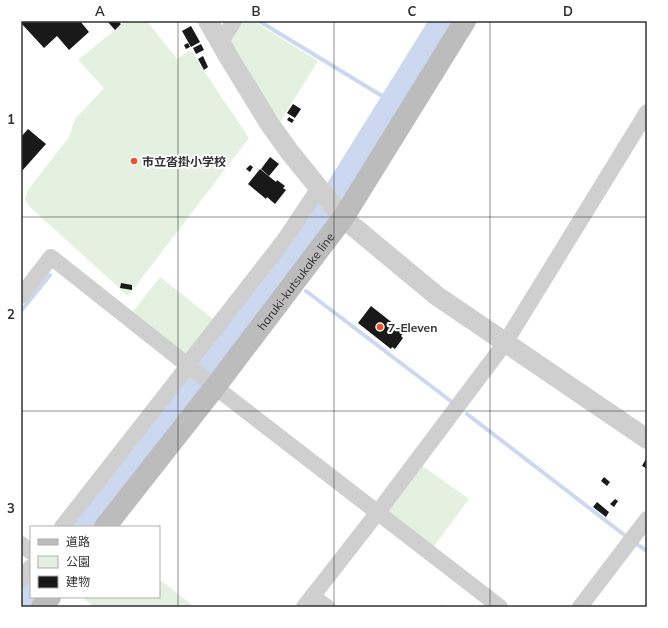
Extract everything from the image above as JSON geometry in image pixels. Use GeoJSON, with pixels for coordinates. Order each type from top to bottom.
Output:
{"type":"FeatureCollection","features":[{"type":"Feature","properties":{"kind":"main road","name":"haruki-kutsukake line"},"geometry":{"type":"LineString","coordinates":[[106,526],[211,384],[343,218],[465,21]]}},
{"type":"Feature","properties":{"kind":"main road"},"geometry":{"type":"LineString","coordinates":[[42,607],[49,598]]}},
{"type":"Feature","properties":{"kind":"street"},"geometry":{"type":"LineString","coordinates":[[208,21],[269,123],[289,151],[343,218],[437,296],[647,439]]}},
{"type":"Feature","properties":{"kind":"street"},"geometry":{"type":"LineString","coordinates":[[220,43],[234,21]]}},
{"type":"Feature","properties":{"kind":"street"},"geometry":{"type":"LineString","coordinates":[[327,607],[308,601],[378,512],[505,343],[647,112]]}},
{"type":"Feature","properties":{"kind":"street"},"geometry":{"type":"LineString","coordinates":[[63,526],[189,366],[285,239],[319,188]]}},
{"type":"Feature","properties":{"kind":"street"},"geometry":{"type":"LineString","coordinates":[[21,296],[52,257],[211,384],[500,607]]}},
{"type":"Feature","properties":{"kind":"street"},"geometry":{"type":"LineString","coordinates":[[580,607],[647,519]]}},
{"type":"Feature","properties":{"kind":"street"},"geometry":{"type":"LineString","coordinates":[[21,544],[30,551]]}},
{"type":"Feature","properties":{"kind":"street"},"geometry":{"type":"LineString","coordinates":[[21,580],[30,568]]}},
{"type":"Feature","properties":{"kind":"green space","name":"市立沓掛小学校"},"geometry":{"type":"Polygon","coordinates":[[[126,21],[147,21],[177,59],[190,50],[249,138],[128,296],[31,208],[25,200],[27,191],[69,137],[75,119],[104,88],[78,60],[126,21]]]}},
{"type":"Feature","properties":{"kind":"green space"},"geometry":{"type":"Polygon","coordinates":[[[242,21],[253,21],[318,61],[280,122],[230,41],[242,21]]]}},
{"type":"Feature","properties":{"kind":"green space"},"geometry":{"type":"Polygon","coordinates":[[[160,277],[217,322],[188,359],[131,314],[160,277]]]}},
{"type":"Feature","properties":{"kind":"green space"},"geometry":{"type":"Polygon","coordinates":[[[420,464],[469,499],[432,549],[385,513],[420,464]]]}},
{"type":"Feature","properties":{"kind":"green space"},"geometry":{"type":"Polygon","coordinates":[[[160,580],[195,607],[94,607],[83,598],[160,598],[160,580]]]}},
{"type":"Feature","properties":{"kind":"building"},"geometry":{"type":"Polygon","coordinates":[[[24,21],[80,21],[89,32],[69,50],[57,36],[44,48],[21,23],[24,21]]]}},
{"type":"Feature","properties":{"kind":"building"},"geometry":{"type":"Polygon","coordinates":[[[107,21],[118,21],[121,24],[115,30],[107,21]]]}},
{"type":"Feature","properties":{"kind":"building"},"geometry":{"type":"Polygon","coordinates":[[[191,26],[200,42],[191,47],[182,31],[191,26]]]}},
{"type":"Feature","properties":{"kind":"building"},"geometry":{"type":"Polygon","coordinates":[[[188,43],[190,47],[186,49],[184,45],[188,43]]]}},
{"type":"Feature","properties":{"kind":"building"},"geometry":{"type":"Polygon","coordinates":[[[201,44],[204,50],[196,54],[193,48],[201,44]]]}},
{"type":"Feature","properties":{"kind":"building"},"geometry":{"type":"Polygon","coordinates":[[[203,56],[208,67],[204,70],[198,59],[203,56]]]}},
{"type":"Feature","properties":{"kind":"building"},"geometry":{"type":"Polygon","coordinates":[[[293,104],[301,109],[295,118],[287,113],[293,104]]]}},
{"type":"Feature","properties":{"kind":"building"},"geometry":{"type":"Polygon","coordinates":[[[289,117],[294,120],[292,123],[287,120],[289,117]]]}},
{"type":"Feature","properties":{"kind":"building"},"geometry":{"type":"Polygon","coordinates":[[[28,129],[46,144],[21,172],[21,137],[28,129]]]}},
{"type":"Feature","properties":{"kind":"building"},"geometry":{"type":"Polygon","coordinates":[[[270,157],[279,164],[269,176],[261,169],[270,157]]]}},
{"type":"Feature","properties":{"kind":"building"},"geometry":{"type":"Polygon","coordinates":[[[250,165],[253,167],[250,172],[246,169],[250,165]]]}},
{"type":"Feature","properties":{"kind":"building"},"geometry":{"type":"Polygon","coordinates":[[[260,169],[276,182],[277,180],[285,186],[283,188],[286,190],[275,204],[267,197],[266,199],[248,184],[260,169]]]}},
{"type":"Feature","properties":{"kind":"building"},"geometry":{"type":"Polygon","coordinates":[[[121,283],[132,285],[132,290],[120,288],[121,283]]]}},
{"type":"Feature","properties":{"kind":"building","name":"7-Eleven"},"geometry":{"type":"Polygon","coordinates":[[[371,306],[404,332],[401,336],[403,338],[395,349],[392,347],[391,349],[358,323],[371,306]]]}},
{"type":"Feature","properties":{"kind":"building"},"geometry":{"type":"Polygon","coordinates":[[[647,457],[647,466],[646,468],[642,466],[647,457]]]}},
{"type":"Feature","properties":{"kind":"building"},"geometry":{"type":"Polygon","coordinates":[[[604,477],[610,482],[607,486],[601,481],[604,477]]]}},
{"type":"Feature","properties":{"kind":"building"},"geometry":{"type":"Polygon","coordinates":[[[615,499],[618,501],[614,507],[610,504],[615,499]]]}},
{"type":"Feature","properties":{"kind":"building"},"geometry":{"type":"Polygon","coordinates":[[[597,502],[609,512],[606,517],[593,507],[597,502]]]}},
{"type":"Feature","properties":{"kind":"waterway"},"geometry":{"type":"LineString","coordinates":[[259,21],[392,102]]}},
{"type":"Feature","properties":{"kind":"waterway"},"geometry":{"type":"LineString","coordinates":[[337,190],[442,21]]}},
{"type":"Feature","properties":{"kind":"waterway"},"geometry":{"type":"LineString","coordinates":[[84,526],[282,272],[323,213]]}},
{"type":"Feature","properties":{"kind":"waterway"},"geometry":{"type":"LineString","coordinates":[[282,272],[288,277]]}},
{"type":"Feature","properties":{"kind":"waterway"},"geometry":{"type":"LineString","coordinates":[[21,311],[50,275]]}},
{"type":"Feature","properties":{"kind":"waterway"},"geometry":{"type":"LineString","coordinates":[[306,291],[452,402]]}},
{"type":"Feature","properties":{"kind":"waterway"},"geometry":{"type":"LineString","coordinates":[[467,414],[627,537]]}},
{"type":"Feature","properties":{"kind":"waterway"},"geometry":{"type":"LineString","coordinates":[[638,545],[647,551]]}},
{"type":"Feature","properties":{"kind":"waterway"},"geometry":{"type":"LineString","coordinates":[[21,605],[30,593]]}},
{"type":"Feature","properties":{"kind":"place","name":"市立沓掛小学校"},"geometry":{"type":"Point","coordinates":[134,161]}},
{"type":"Feature","properties":{"kind":"place","name":"7-Eleven"},"geometry":{"type":"Point","coordinates":[380,327]}}]}
